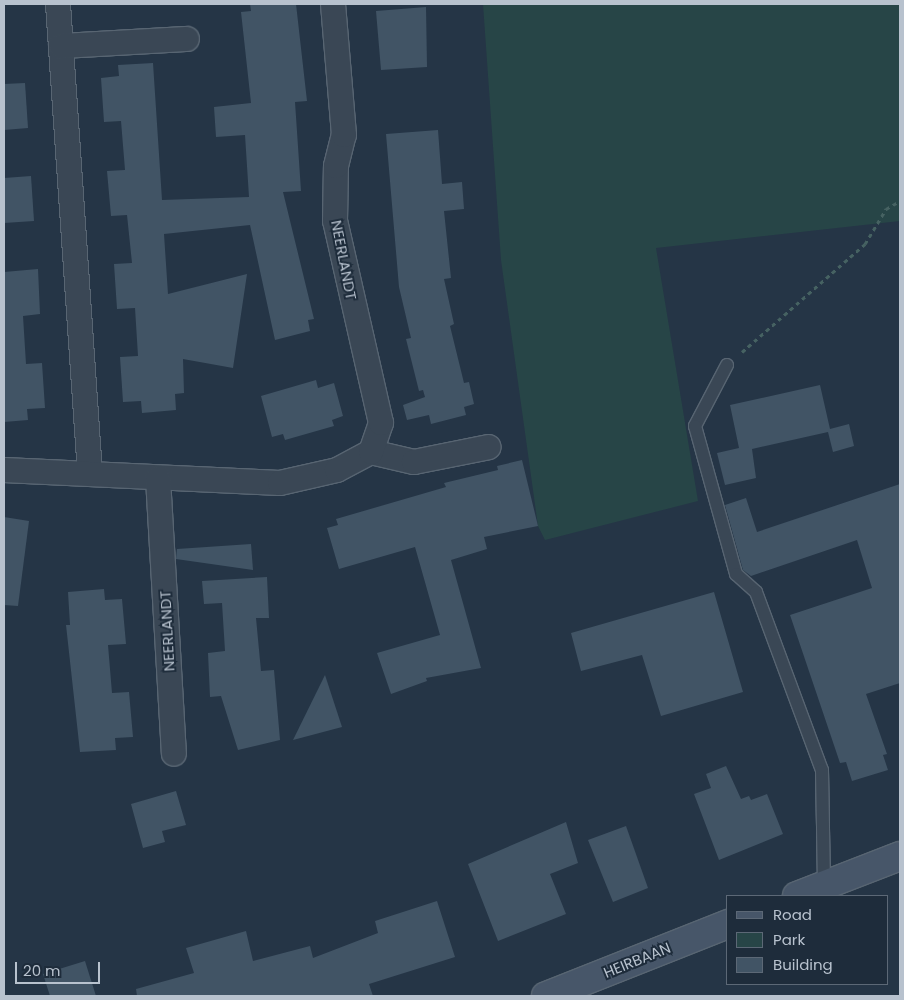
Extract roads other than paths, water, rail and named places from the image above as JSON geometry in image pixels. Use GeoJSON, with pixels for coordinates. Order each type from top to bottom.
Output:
{"type":"FeatureCollection","features":[{"type":"Feature","properties":{"kind":"main road"},"geometry":{"type":"LineString","coordinates":[[800,895],[900,856]]}},
{"type":"Feature","properties":{"kind":"main road","name":"HEIRBAAN"},"geometry":{"type":"LineString","coordinates":[[546,996],[726,925]]}},
{"type":"Feature","properties":{"kind":"street"},"geometry":{"type":"LineString","coordinates":[[58,4],[90,471]]}},
{"type":"Feature","properties":{"kind":"street","name":"NEERLANDT"},"geometry":{"type":"LineString","coordinates":[[333,4],[344,134],[336,166],[335,222],[381,423],[371,452]]}},
{"type":"Feature","properties":{"kind":"street"},"geometry":{"type":"LineString","coordinates":[[60,46],[187,39]]}},
{"type":"Feature","properties":{"kind":"street"},"geometry":{"type":"LineString","coordinates":[[4,470],[90,471],[158,478],[280,483],[337,470],[371,452],[414,462],[489,447]]}},
{"type":"Feature","properties":{"kind":"street","name":"NEERLANDT"},"geometry":{"type":"LineString","coordinates":[[158,478],[174,754]]}},
{"type":"Feature","properties":{"kind":"lane"},"geometry":{"type":"LineString","coordinates":[[727,365],[695,426],[736,574],[756,592],[822,770],[824,886]]}}]}
